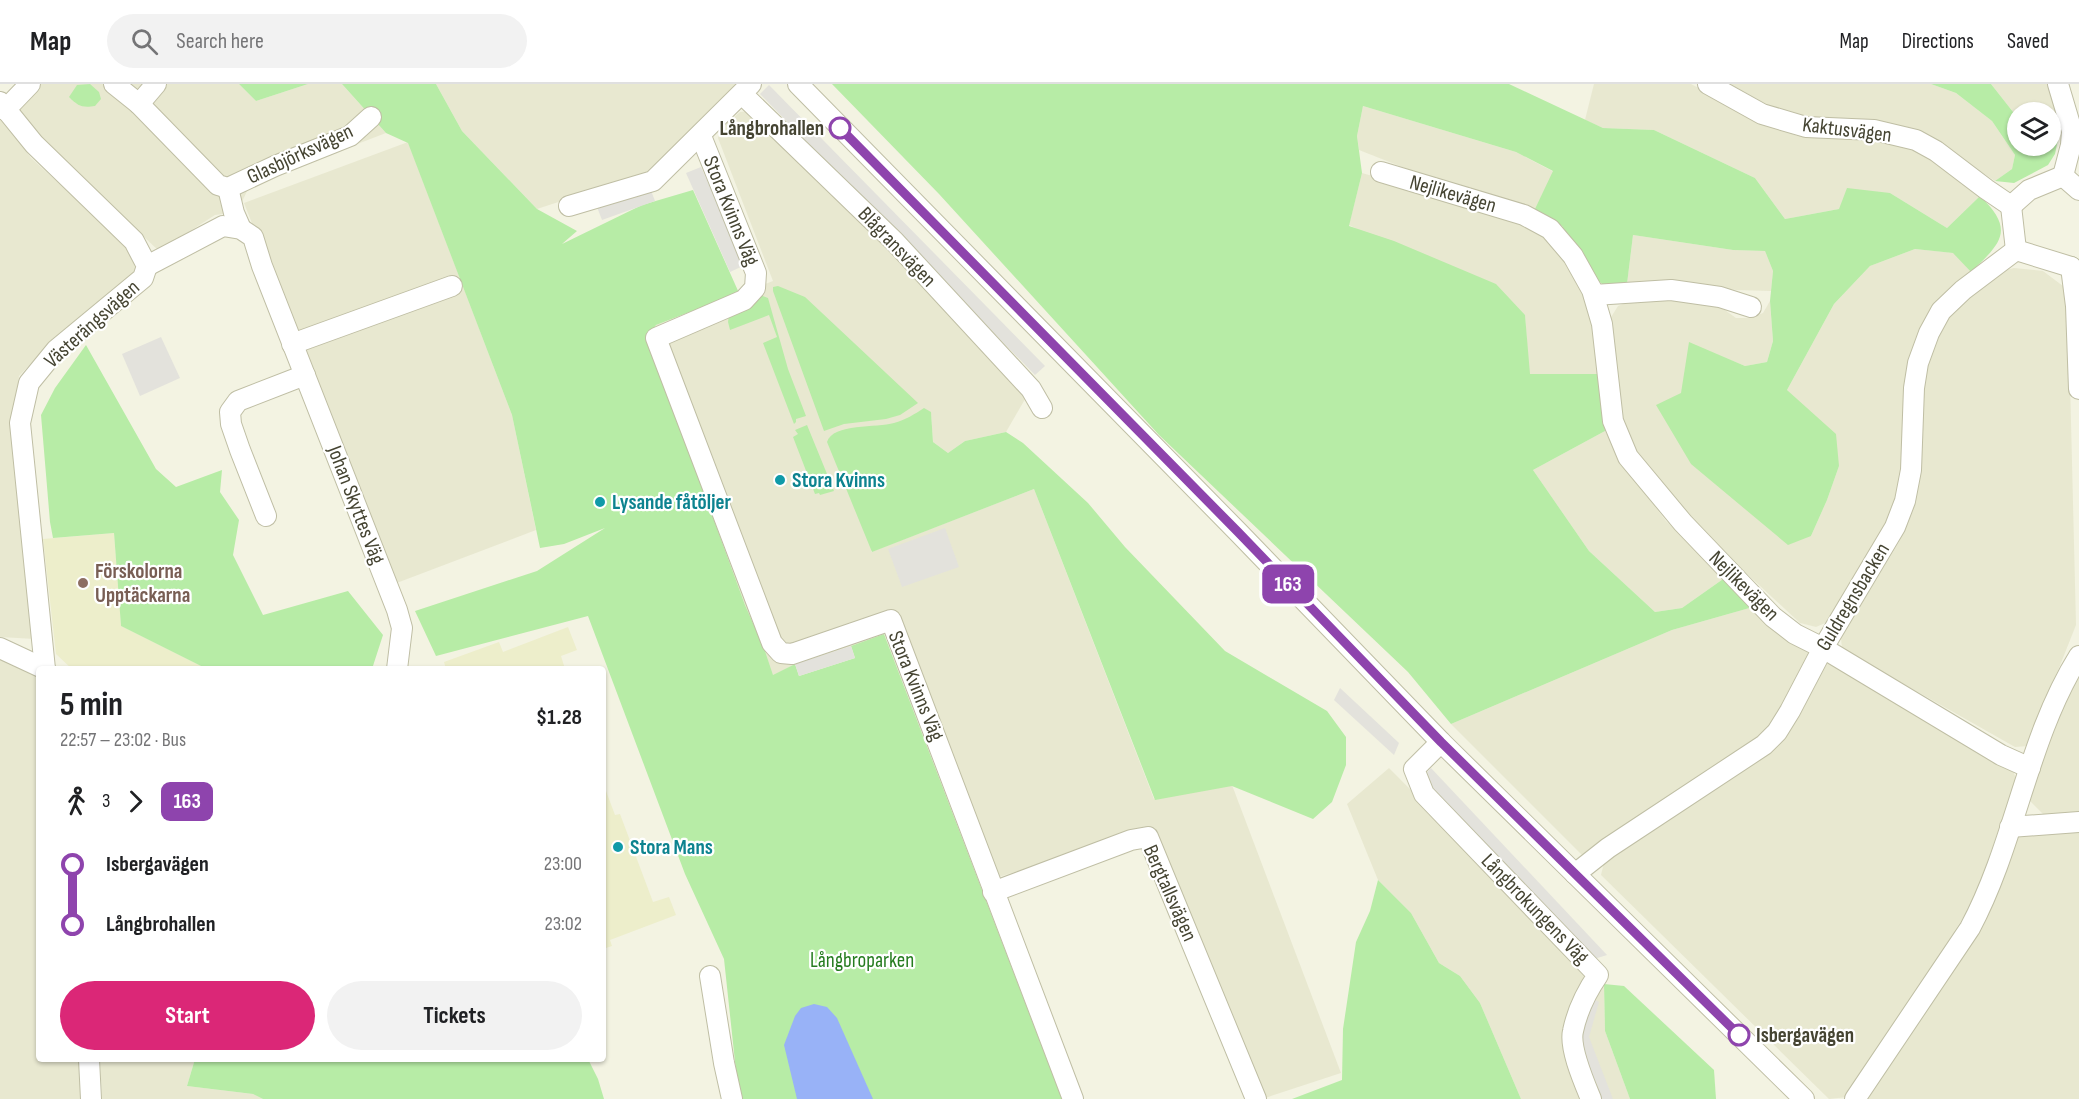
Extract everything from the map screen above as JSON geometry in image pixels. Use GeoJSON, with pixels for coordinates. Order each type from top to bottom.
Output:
{"type":"FeatureCollection","features":[{"type":"Feature","properties":{"kind":"street"},"geometry":{"type":"LineString","coordinates":[[3,106],[30,84]]}},
{"type":"Feature","properties":{"kind":"street","name":"Glasbjörksvägen"},"geometry":{"type":"LineString","coordinates":[[114,84],[139,104],[218,185],[228,188],[350,135],[371,117]]}},
{"type":"Feature","properties":{"kind":"street"},"geometry":{"type":"LineString","coordinates":[[139,104],[156,84]]}},
{"type":"Feature","properties":{"kind":"street"},"geometry":{"type":"LineString","coordinates":[[798,84],[1441,742],[1804,1099]]}},
{"type":"Feature","properties":{"kind":"street","name":"Kaktusvägen"},"geometry":{"type":"LineString","coordinates":[[1708,84],[1762,114],[1806,127],[1874,130],[1916,140],[1936,151],[2011,206]]}},
{"type":"Feature","properties":{"kind":"street"},"geometry":{"type":"LineString","coordinates":[[2058,84],[2072,131],[2063,176]]}},
{"type":"Feature","properties":{"kind":"street","name":"Stora Kvinns Väg"},"geometry":{"type":"LineString","coordinates":[[570,206],[653,181],[746,89]]}},
{"type":"Feature","properties":{"kind":"street","name":"Blågransvägen"},"geometry":{"type":"LineString","coordinates":[[746,89],[895,242],[1031,389],[1042,408]]}},
{"type":"Feature","properties":{"kind":"street","name":"Västerängsvägen"},"geometry":{"type":"LineString","coordinates":[[3,106],[34,144],[134,241],[147,266],[143,278],[57,350],[29,383],[20,423],[45,666]]}},
{"type":"Feature","properties":{"kind":"street","name":"Stora Kvinns Väg"},"geometry":{"type":"LineString","coordinates":[[701,136],[756,273],[755,288],[744,300],[656,338],[772,643],[781,653],[792,654],[891,620],[1073,1099]]}},
{"type":"Feature","properties":{"kind":"street","name":"Nejlikevägen"},"geometry":{"type":"LineString","coordinates":[[1381,172],[1524,215],[1550,229],[1573,256],[1594,295],[1602,324],[1613,422],[1628,457],[1683,523],[1773,617],[1795,633],[2001,755],[2030,768]]}},
{"type":"Feature","properties":{"kind":"street"},"geometry":{"type":"LineString","coordinates":[[2063,176],[2029,190],[2011,206],[2016,250],[2075,261],[2079,389]]}},
{"type":"Feature","properties":{"kind":"street"},"geometry":{"type":"LineString","coordinates":[[2063,176],[2079,190]]}},
{"type":"Feature","properties":{"kind":"street","name":"Glasbjörksvägen"},"geometry":{"type":"LineString","coordinates":[[228,188],[234,213],[242,229]]}},
{"type":"Feature","properties":{"kind":"street"},"geometry":{"type":"LineString","coordinates":[[147,266],[223,226],[242,229]]}},
{"type":"Feature","properties":{"kind":"street","name":"Johan Skyttes Väg"},"geometry":{"type":"LineString","coordinates":[[242,229],[253,237],[292,344],[397,610],[402,628],[397,666]]}},
{"type":"Feature","properties":{"kind":"street","name":"Guldregnsbacken"},"geometry":{"type":"LineString","coordinates":[[1575,874],[1608,848],[1764,745],[1777,732],[1823,648],[1895,527],[1905,501],[1911,470],[1914,387],[1918,363],[1929,333],[1941,311],[1963,290],[2016,250]]}},
{"type":"Feature","properties":{"kind":"street"},"geometry":{"type":"LineString","coordinates":[[292,344],[452,286]]}},
{"type":"Feature","properties":{"kind":"street"},"geometry":{"type":"LineString","coordinates":[[1594,295],[1671,290],[1720,297],[1751,307]]}},
{"type":"Feature","properties":{"kind":"street"},"geometry":{"type":"LineString","coordinates":[[266,516],[234,433],[230,412],[238,401],[305,375]]}},
{"type":"Feature","properties":{"kind":"street"},"geometry":{"type":"LineString","coordinates":[[0,648],[39,666]]}},
{"type":"Feature","properties":{"kind":"street"},"geometry":{"type":"LineString","coordinates":[[1855,1099],[1970,928],[1983,904],[2030,768],[2064,680],[2079,656]]}},
{"type":"Feature","properties":{"kind":"street","name":"Långbrokungens Väg"},"geometry":{"type":"LineString","coordinates":[[1441,742],[1414,768],[1424,794],[1598,975],[1588,990],[1572,1032],[1574,1051],[1591,1099]]}},
{"type":"Feature","properties":{"kind":"street"},"geometry":{"type":"LineString","coordinates":[[2010,827],[2079,822]]}},
{"type":"Feature","properties":{"kind":"street","name":"Bergtallsvägen"},"geometry":{"type":"LineString","coordinates":[[993,892],[1131,840],[1148,837],[1256,1099]]}},
{"type":"Feature","properties":{"kind":"street"},"geometry":{"type":"LineString","coordinates":[[710,976],[732,1099]]}},
{"type":"Feature","properties":{"kind":"street"},"geometry":{"type":"LineString","coordinates":[[89,1062],[92,1099]]}},
{"type":"Feature","properties":{"kind":"shaded area"},"geometry":{"type":"Polygon","coordinates":[[[17,84],[239,84],[256,101],[308,84],[342,84],[386,133],[250,185],[237,212],[215,215],[159,251],[42,141],[4,100],[17,84]]]}},
{"type":"Feature","properties":{"kind":"shaded area","name":"Långbrohallen"},"geometry":{"type":"Polygon","coordinates":[[[436,84],[740,84],[650,172],[537,209],[462,131],[436,84]]]}},
{"type":"Feature","properties":{"kind":"shaded area"},"geometry":{"type":"Polygon","coordinates":[[[1594,84],[1691,84],[1760,120],[1797,136],[1876,139],[1914,146],[1980,196],[1947,228],[1890,193],[1839,209],[1785,219],[1755,178],[1654,130],[1603,128],[1585,120],[1594,84]]]}},
{"type":"Feature","properties":{"kind":"shaded area"},"geometry":{"type":"Polygon","coordinates":[[[1730,84],[1931,84],[1956,93],[1992,121],[2007,143],[2007,156],[2015,156],[2012,169],[1995,181],[1944,147],[1780,112],[1730,84]]]}},
{"type":"Feature","properties":{"kind":"shaded area"},"geometry":{"type":"Polygon","coordinates":[[[1991,84],[2052,84],[2056,102],[2007,102],[2007,104],[1991,84]]]}},
{"type":"Feature","properties":{"kind":"shaded area"},"geometry":{"type":"Polygon","coordinates":[[[769,85],[1045,366],[1035,375],[760,94],[769,85]]]}},
{"type":"Feature","properties":{"kind":"shaded area"},"geometry":{"type":"Polygon","coordinates":[[[1363,106],[1516,152],[1554,172],[1534,211],[1458,189],[1359,150],[1357,136],[1363,106]]]}},
{"type":"Feature","properties":{"kind":"shaded area"},"geometry":{"type":"Polygon","coordinates":[[[750,111],[890,247],[1028,394],[1006,432],[965,441],[948,453],[933,442],[931,413],[871,552],[1034,489],[1154,799],[1232,785],[1341,1073],[1262,1099],[1147,831],[989,880],[898,629],[795,664],[773,676],[653,353],[649,335],[656,325],[773,281],[718,138],[722,128],[740,112],[750,111]]]}},
{"type":"Feature","properties":{"kind":"shaded area"},"geometry":{"type":"Polygon","coordinates":[[[0,115],[31,158],[132,250],[136,274],[54,339],[19,376],[13,428],[35,639],[0,637],[0,115]]]}},
{"type":"Feature","properties":{"kind":"shaded area"},"geometry":{"type":"Polygon","coordinates":[[[408,142],[512,415],[536,530],[394,584],[244,203],[408,142]]]}},
{"type":"Feature","properties":{"kind":"shaded area"},"geometry":{"type":"Polygon","coordinates":[[[701,167],[745,265],[730,272],[686,173],[701,167]]]}},
{"type":"Feature","properties":{"kind":"shaded area"},"geometry":{"type":"Polygon","coordinates":[[[1362,173],[1522,219],[1546,232],[1567,261],[1587,298],[1596,328],[1599,374],[1529,374],[1525,315],[1349,225],[1362,173]]]}},
{"type":"Feature","properties":{"kind":"shaded area"},"geometry":{"type":"Polygon","coordinates":[[[650,188],[655,201],[602,220],[597,207],[650,188]]]}},
{"type":"Feature","properties":{"kind":"shaded area"},"geometry":{"type":"Polygon","coordinates":[[[1633,235],[1733,250],[1765,251],[1773,271],[1771,291],[1736,290],[1668,281],[1627,284],[1633,235]]]}},
{"type":"Feature","properties":{"kind":"shaded area"},"geometry":{"type":"Polygon","coordinates":[[[1915,249],[1954,253],[1971,272],[1944,299],[1929,321],[1898,499],[1888,523],[1832,620],[1816,627],[1800,623],[1690,521],[1632,452],[1621,421],[1608,322],[1618,306],[1638,298],[1678,296],[1715,303],[1736,318],[1751,318],[1763,313],[1770,301],[1773,341],[1767,362],[1745,366],[1689,343],[1811,536],[1839,466],[1801,404],[1787,390],[1834,304],[1870,266],[1915,249]]]}},
{"type":"Feature","properties":{"kind":"shaded area"},"geometry":{"type":"Polygon","coordinates":[[[2014,268],[2043,271],[2063,286],[2068,299],[2076,625],[2028,746],[2015,747],[1842,649],[1841,638],[1899,542],[1911,512],[1917,482],[1926,368],[1938,339],[1948,319],[1965,296],[1997,272],[2014,268]]]}},
{"type":"Feature","properties":{"kind":"shaded area"},"geometry":{"type":"Polygon","coordinates":[[[161,337],[180,378],[140,396],[122,354],[161,337]]]}},
{"type":"Feature","properties":{"kind":"shaded area"},"geometry":{"type":"Polygon","coordinates":[[[1605,431],[1623,465],[1666,521],[1726,577],[1682,608],[1655,612],[1589,551],[1533,470],[1605,431]]]}},
{"type":"Feature","properties":{"kind":"shaded area"},"geometry":{"type":"Polygon","coordinates":[[[945,528],[959,567],[902,587],[888,549],[945,528]]]}},
{"type":"Feature","properties":{"kind":"shaded area","name":"Förskolorna Upptäckarna"},"geometry":{"type":"Polygon","coordinates":[[[114,533],[121,626],[201,666],[69,666],[56,654],[43,539],[114,533]]]}},
{"type":"Feature","properties":{"kind":"shaded area"},"geometry":{"type":"Polygon","coordinates":[[[1753,607],[1807,648],[1809,660],[1769,729],[1584,857],[1451,724],[1672,630],[1753,607]]]}},
{"type":"Feature","properties":{"kind":"shaded area"},"geometry":{"type":"Polygon","coordinates":[[[568,627],[577,650],[561,656],[564,666],[445,666],[444,662],[499,642],[503,652],[568,627]]]}},
{"type":"Feature","properties":{"kind":"shaded area"},"geometry":{"type":"Polygon","coordinates":[[[851,646],[855,658],[799,676],[795,664],[851,646]]]}},
{"type":"Feature","properties":{"kind":"shaded area"},"geometry":{"type":"Polygon","coordinates":[[[0,656],[36,677],[36,1062],[84,1062],[86,1099],[0,1099],[0,656]]]}},
{"type":"Feature","properties":{"kind":"shaded area"},"geometry":{"type":"Polygon","coordinates":[[[1832,663],[2012,767],[2016,779],[1974,901],[1847,1097],[1829,1099],[1601,875],[1605,859],[1769,753],[1819,666],[1832,663]]]}},
{"type":"Feature","properties":{"kind":"shaded area"},"geometry":{"type":"Polygon","coordinates":[[[2079,669],[2079,813],[2045,816],[2030,801],[2035,775],[2068,686],[2079,669]]]}},
{"type":"Feature","properties":{"kind":"shaded area"},"geometry":{"type":"Polygon","coordinates":[[[1340,688],[1399,743],[1394,755],[1334,700],[1340,688]]]}},
{"type":"Feature","properties":{"kind":"shaded area"},"geometry":{"type":"Polygon","coordinates":[[[1389,768],[1604,984],[1605,1031],[1630,1099],[1521,1099],[1480,1003],[1460,976],[1439,963],[1411,913],[1378,880],[1347,804],[1389,768]]]}},
{"type":"Feature","properties":{"kind":"shaded area"},"geometry":{"type":"Polygon","coordinates":[[[1431,768],[1607,955],[1594,959],[1419,781],[1431,768]]]}},
{"type":"Feature","properties":{"kind":"shaded area","name":"Stora Mans"},"geometry":{"type":"Polygon","coordinates":[[[606,791],[615,815],[620,814],[653,902],[669,897],[676,915],[610,940],[612,946],[606,948],[606,791]]]}},
{"type":"Feature","properties":{"kind":"shaded area"},"geometry":{"type":"Polygon","coordinates":[[[2079,830],[2079,1099],[1867,1099],[1991,909],[2015,835],[2079,830]]]}},
{"type":"Feature","properties":{"kind":"shaded area"},"geometry":{"type":"Polygon","coordinates":[[[1594,999],[1599,1002],[1589,1037],[1613,1099],[1599,1099],[1578,1042],[1585,1039],[1578,1041],[1594,999]]]}},
{"type":"Feature","properties":{"kind":"shaded area"},"geometry":{"type":"Polygon","coordinates":[[[100,1062],[194,1062],[187,1086],[253,1094],[263,1099],[102,1099],[100,1062]]]}},
{"type":"Feature","properties":{"kind":"green space"},"geometry":{"type":"Polygon","coordinates":[[[90,84],[99,92],[101,99],[95,106],[80,106],[69,97],[77,85],[90,84]]]}},
{"type":"Feature","properties":{"kind":"green space"},"geometry":{"type":"Polygon","coordinates":[[[239,84],[308,84],[256,101],[239,84]]]}},
{"type":"Feature","properties":{"kind":"green space","name":"Långbroparken"},"geometry":{"type":"Polygon","coordinates":[[[342,84],[436,84],[462,131],[537,209],[577,231],[562,244],[642,205],[693,190],[739,293],[656,325],[649,335],[653,353],[773,675],[795,664],[799,676],[855,658],[851,646],[884,634],[1062,1099],[739,1099],[724,959],[685,874],[588,616],[436,656],[415,611],[537,571],[605,528],[564,544],[540,548],[512,415],[408,143],[386,133],[342,84]]]}},
{"type":"Feature","properties":{"kind":"green space"},"geometry":{"type":"Polygon","coordinates":[[[832,84],[1509,84],[1603,128],[1654,130],[1755,178],[1785,219],[1839,209],[1847,188],[1890,193],[1947,228],[1980,196],[1998,218],[2001,227],[2000,236],[1997,244],[1971,272],[1953,253],[1915,249],[1870,266],[1834,304],[1787,390],[1836,434],[1839,466],[1811,536],[1788,545],[1691,464],[1656,405],[1681,393],[1689,342],[1745,366],[1767,362],[1773,341],[1770,301],[1773,271],[1765,251],[1733,250],[1633,235],[1627,284],[1606,287],[1597,280],[1562,226],[1534,211],[1553,171],[1516,152],[1363,106],[1357,136],[1362,173],[1349,226],[1394,241],[1496,284],[1525,315],[1530,374],[1599,374],[1605,431],[1533,470],[1589,551],[1655,612],[1682,608],[1726,577],[1753,607],[1672,630],[1451,724],[1408,672],[1159,435],[939,194],[832,84]]]}},
{"type":"Feature","properties":{"kind":"green space"},"geometry":{"type":"Polygon","coordinates":[[[1931,84],[1991,84],[2007,104],[2007,143],[1992,121],[1956,93],[1931,84]]]}},
{"type":"Feature","properties":{"kind":"green space"},"geometry":{"type":"Polygon","coordinates":[[[2015,156],[2054,156],[2048,165],[2014,183],[1995,181],[2012,169],[2015,156]]]}},
{"type":"Feature","properties":{"kind":"green space"},"geometry":{"type":"Polygon","coordinates":[[[778,286],[805,297],[918,403],[900,415],[844,424],[824,431],[773,291],[773,287],[778,286]]]}},
{"type":"Feature","properties":{"kind":"green space"},"geometry":{"type":"Polygon","coordinates":[[[760,295],[768,298],[788,369],[806,416],[796,419],[794,424],[763,343],[777,337],[769,315],[730,330],[729,315],[760,295]]]}},
{"type":"Feature","properties":{"kind":"green space"},"geometry":{"type":"Polygon","coordinates":[[[86,345],[156,469],[176,487],[222,470],[220,492],[239,520],[233,555],[263,615],[348,591],[383,635],[373,666],[201,666],[121,626],[114,533],[53,538],[41,415],[55,388],[86,345]]]}},
{"type":"Feature","properties":{"kind":"green space"},"geometry":{"type":"Polygon","coordinates":[[[924,408],[931,412],[933,442],[948,453],[965,441],[1006,432],[1023,443],[1088,503],[1125,547],[1225,651],[1327,711],[1346,737],[1346,765],[1332,802],[1313,819],[1232,786],[1155,800],[1034,489],[872,552],[827,442],[831,436],[846,429],[894,423],[924,408]]]}},
{"type":"Feature","properties":{"kind":"green space"},"geometry":{"type":"Polygon","coordinates":[[[807,425],[834,491],[815,494],[793,437],[798,434],[795,430],[807,425]]]}},
{"type":"Feature","properties":{"kind":"green space"},"geometry":{"type":"Polygon","coordinates":[[[1378,880],[1411,913],[1439,963],[1460,976],[1480,1003],[1521,1099],[1292,1099],[1342,1080],[1343,1029],[1356,942],[1370,911],[1378,880]]]}},
{"type":"Feature","properties":{"kind":"green space"},"geometry":{"type":"Polygon","coordinates":[[[1604,984],[1624,986],[1714,1070],[1716,1099],[1630,1099],[1605,1031],[1604,984]]]}},
{"type":"Feature","properties":{"kind":"green space"},"geometry":{"type":"Polygon","coordinates":[[[194,1062],[590,1062],[604,1099],[263,1099],[253,1094],[187,1086],[194,1062]]]}},
{"type":"Feature","properties":{"kind":"water"},"geometry":{"type":"Polygon","coordinates":[[[814,1004],[827,1007],[837,1018],[873,1099],[797,1099],[784,1045],[795,1016],[801,1008],[814,1004]]]}},
{"type":"Feature","properties":{"kind":"bus line","name":"163"},"geometry":{"type":"LineString","coordinates":[[840,128],[1238,532],[1441,742],[1739,1035]]}},
{"type":"Feature","properties":{"kind":"place","name":"Långbrohallen"},"geometry":{"type":"Point","coordinates":[840,128]}},
{"type":"Feature","properties":{"kind":"place","name":"Stora Kvinns"},"geometry":{"type":"Point","coordinates":[780,480]}},
{"type":"Feature","properties":{"kind":"place","name":"Lysande fåtöljer"},"geometry":{"type":"Point","coordinates":[600,502]}},
{"type":"Feature","properties":{"kind":"place","name":"Förskolorna Upptäckarna"},"geometry":{"type":"Point","coordinates":[83,583]}},
{"type":"Feature","properties":{"kind":"place","name":"Stora Mans"},"geometry":{"type":"Point","coordinates":[618,847]}},
{"type":"Feature","properties":{"kind":"place","name":"Isbergavägen"},"geometry":{"type":"Point","coordinates":[1739,1035]}}]}
